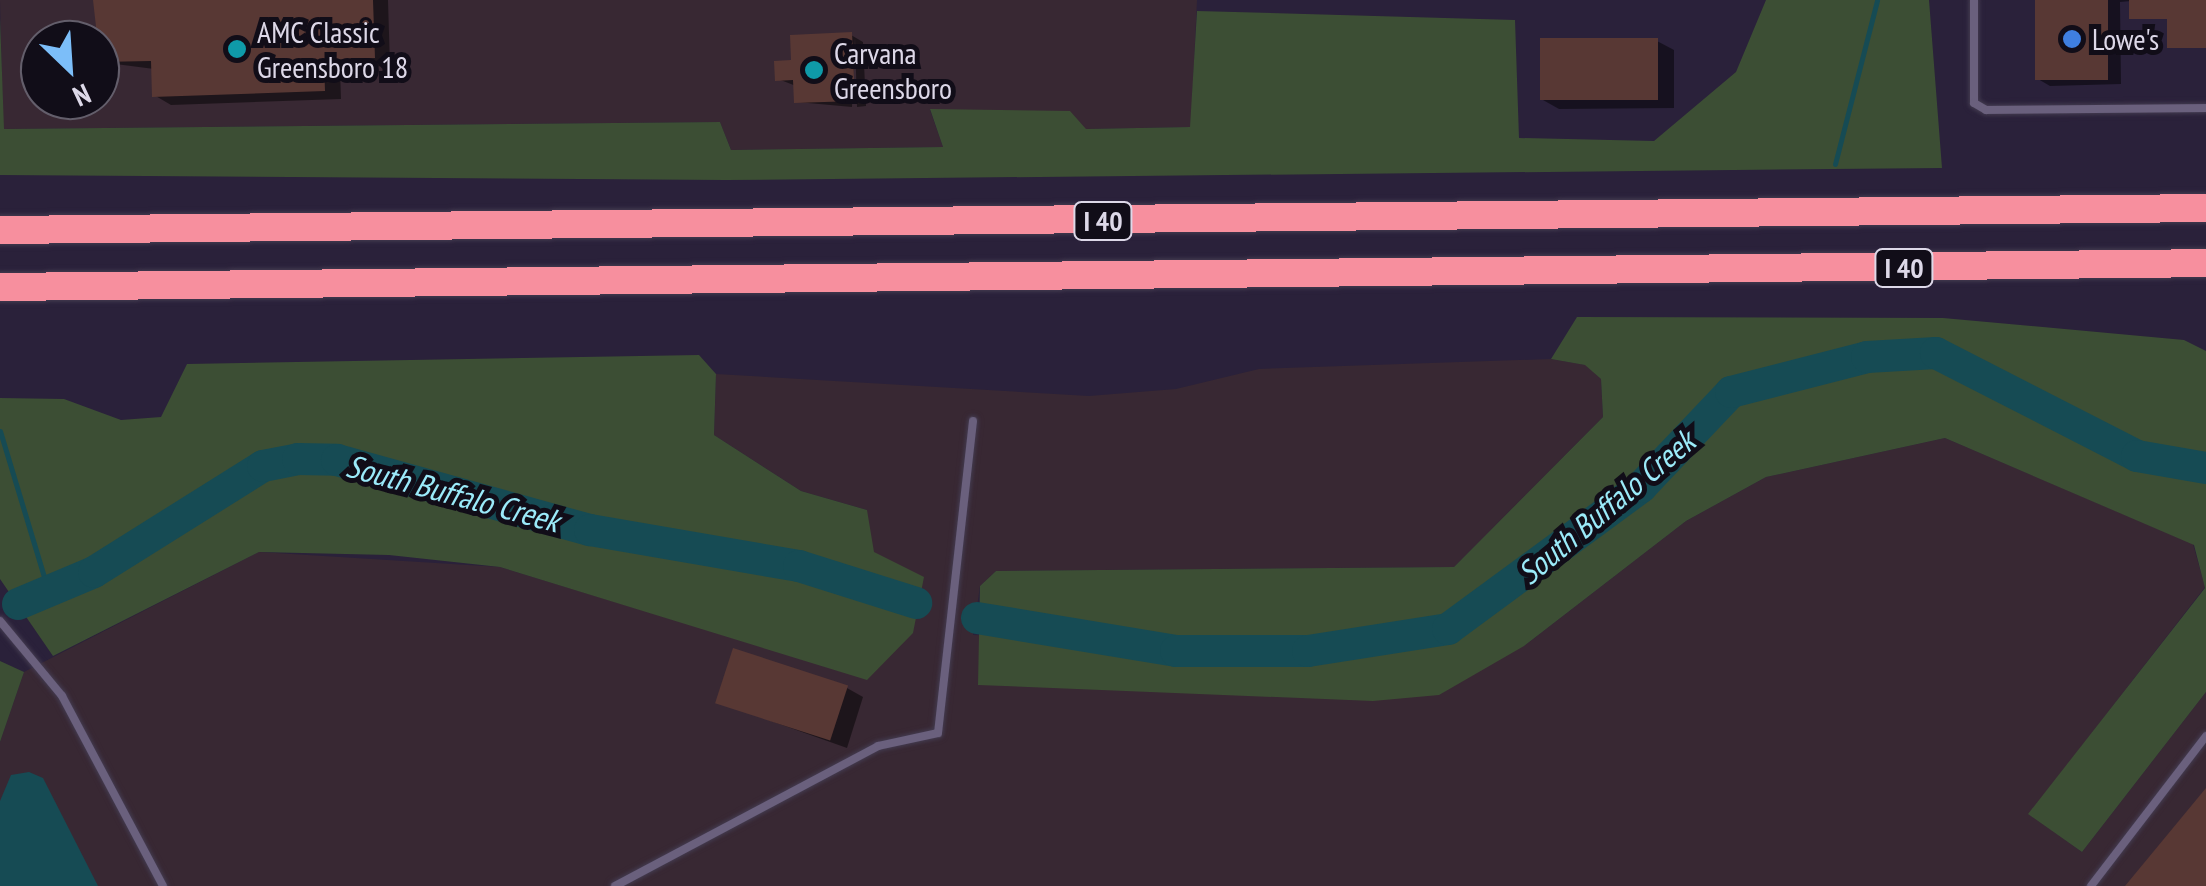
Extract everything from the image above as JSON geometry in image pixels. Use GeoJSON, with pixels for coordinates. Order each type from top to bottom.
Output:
{"type":"FeatureCollection","features":[{"type":"Feature","properties":{"kind":"highway","name":"I 40"},"geometry":{"type":"LineString","coordinates":[[0,230],[2206,208]]}},
{"type":"Feature","properties":{"kind":"highway","name":"I 40"},"geometry":{"type":"LineString","coordinates":[[0,287],[2206,265]]}},
{"type":"Feature","properties":{"kind":"lane"},"geometry":{"type":"LineString","coordinates":[[1974,0],[1974,104],[1986,110],[2206,108]]}},
{"type":"Feature","properties":{"kind":"lane"},"geometry":{"type":"LineString","coordinates":[[615,886],[878,746],[938,733],[974,421]]}},
{"type":"Feature","properties":{"kind":"lane"},"geometry":{"type":"LineString","coordinates":[[0,621],[62,696],[163,886]]}},
{"type":"Feature","properties":{"kind":"lane"},"geometry":{"type":"LineString","coordinates":[[2090,886],[2206,736]]}},
{"type":"Feature","properties":{"kind":"shaded area"},"geometry":{"type":"Polygon","coordinates":[[[0,0],[1197,0],[1191,127],[1085,129],[930,110],[943,147],[731,150],[720,122],[3,129],[0,0]]]}},
{"type":"Feature","properties":{"kind":"shaded area"},"geometry":{"type":"Polygon","coordinates":[[[1766,0],[1929,0],[1942,168],[726,180],[0,175],[0,17],[4,129],[720,122],[731,150],[943,147],[930,109],[1070,111],[1086,129],[1190,127],[1197,11],[1515,20],[1519,138],[1654,141],[1736,72],[1766,0]]]}},
{"type":"Feature","properties":{"kind":"shaded area"},"geometry":{"type":"Polygon","coordinates":[[[1577,317],[1943,318],[2184,340],[2206,351],[2206,692],[2082,852],[2028,814],[2205,588],[2194,545],[1945,438],[1766,477],[1686,521],[1524,646],[1439,695],[1373,701],[978,685],[980,586],[996,571],[1454,567],[1603,417],[1601,379],[1585,365],[1551,359],[1577,317]]]}},
{"type":"Feature","properties":{"kind":"shaded area"},"geometry":{"type":"Polygon","coordinates":[[[699,355],[716,374],[714,435],[801,491],[867,510],[874,552],[924,577],[913,633],[867,680],[500,567],[389,555],[259,552],[53,656],[0,579],[0,398],[64,399],[121,420],[161,417],[187,364],[699,355]]]}},
{"type":"Feature","properties":{"kind":"shaded area"},"geometry":{"type":"Polygon","coordinates":[[[1551,359],[1586,365],[1601,379],[1603,417],[1454,567],[996,571],[980,586],[973,635],[1524,646],[1686,521],[1766,477],[1945,438],[2193,544],[2205,587],[2029,814],[2082,852],[2206,692],[2206,886],[0,886],[0,742],[24,672],[259,552],[500,567],[868,679],[867,510],[801,491],[714,435],[716,374],[1089,396],[1176,389],[1259,369],[1551,359]]]}},
{"type":"Feature","properties":{"kind":"shaded area"},"geometry":{"type":"Polygon","coordinates":[[[0,661],[24,672],[0,742],[0,661]]]}},
{"type":"Feature","properties":{"kind":"shaded area"},"geometry":{"type":"Polygon","coordinates":[[[29,772],[43,778],[98,886],[0,886],[0,801],[11,775],[29,772]]]}},
{"type":"Feature","properties":{"kind":"building","name":"AMC Classic Greensboro 18"},"geometry":{"type":"Polygon","coordinates":[[[93,0],[373,0],[375,58],[324,60],[325,91],[152,97],[151,61],[120,62],[120,20],[95,20],[93,0]]]}},
{"type":"Feature","properties":{"kind":"building","name":"Lowe's"},"geometry":{"type":"Polygon","coordinates":[[[2035,0],[2108,0],[2108,80],[2035,80],[2035,0]]]}},
{"type":"Feature","properties":{"kind":"building"},"geometry":{"type":"Polygon","coordinates":[[[2129,0],[2206,0],[2206,48],[2167,48],[2167,19],[2129,19],[2129,0]]]}},
{"type":"Feature","properties":{"kind":"building","name":"Carvana Greensboro"},"geometry":{"type":"Polygon","coordinates":[[[852,32],[855,101],[794,103],[793,80],[775,81],[774,61],[791,60],[790,35],[852,32]]]}},
{"type":"Feature","properties":{"kind":"building"},"geometry":{"type":"Polygon","coordinates":[[[1540,38],[1658,38],[1658,100],[1540,100],[1540,38]]]}},
{"type":"Feature","properties":{"kind":"building"},"geometry":{"type":"Polygon","coordinates":[[[733,648],[848,685],[830,741],[715,703],[733,648]]]}},
{"type":"Feature","properties":{"kind":"building"},"geometry":{"type":"Polygon","coordinates":[[[2206,788],[2206,886],[2125,886],[2206,788]]]}},
{"type":"Feature","properties":{"kind":"waterway"},"geometry":{"type":"LineString","coordinates":[[1835,164],[1877,0]]}},
{"type":"Feature","properties":{"kind":"waterway","name":"South Buffalo Creek"},"geometry":{"type":"LineString","coordinates":[[977,618],[1176,651],[1308,651],[1448,629],[1641,487],[1731,392],[1867,357],[1936,353],[2137,456],[2206,468]]}},
{"type":"Feature","properties":{"kind":"waterway"},"geometry":{"type":"LineString","coordinates":[[0,431],[49,593]]}},
{"type":"Feature","properties":{"kind":"waterway","name":"South Buffalo Creek"},"geometry":{"type":"LineString","coordinates":[[18,604],[94,572],[263,466],[298,459],[337,460],[590,530],[799,566],[916,603]]}},
{"type":"Feature","properties":{"kind":"place","name":"Lowe's"},"geometry":{"type":"Point","coordinates":[2072,39]}},
{"type":"Feature","properties":{"kind":"place","name":"AMC Classic Greensboro 18"},"geometry":{"type":"Point","coordinates":[237,49]}},
{"type":"Feature","properties":{"kind":"place","name":"Carvana Greensboro"},"geometry":{"type":"Point","coordinates":[814,70]}}]}
